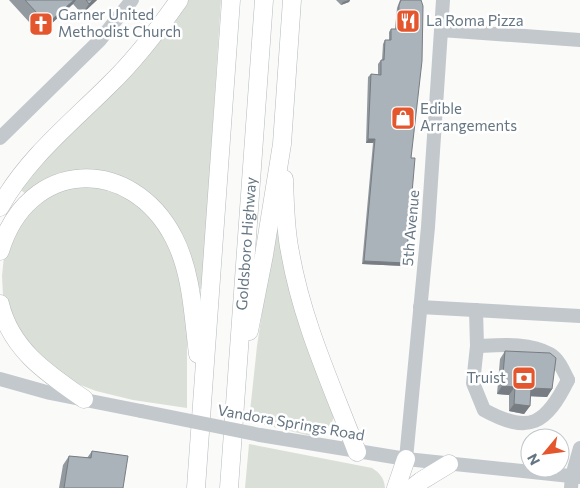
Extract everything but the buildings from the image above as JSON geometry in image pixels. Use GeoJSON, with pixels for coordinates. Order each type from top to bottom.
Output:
{"type":"FeatureCollection","features":[{"type":"Feature","properties":{"kind":"main road"},"geometry":{"type":"LineString","coordinates":[[0,207],[31,164],[135,58],[180,0]]}},
{"type":"Feature","properties":{"kind":"main road"},"geometry":{"type":"LineString","coordinates":[[196,488],[231,0]]}},
{"type":"Feature","properties":{"kind":"main road","name":"Goldsboro Highway"},"geometry":{"type":"LineString","coordinates":[[229,488],[264,0]]}},
{"type":"Feature","properties":{"kind":"main road"},"geometry":{"type":"LineString","coordinates":[[235,399],[264,255],[282,144],[292,0]]}},
{"type":"Feature","properties":{"kind":"main road"},"geometry":{"type":"LineString","coordinates":[[282,144],[289,251],[297,284],[315,344],[357,452]]}},
{"type":"Feature","properties":{"kind":"main road"},"geometry":{"type":"LineString","coordinates":[[0,251],[12,222],[21,208],[36,195],[53,185],[71,180],[91,178],[127,188],[140,196],[165,223],[174,238],[186,272],[193,314],[202,397]]}},
{"type":"Feature","properties":{"kind":"main road"},"geometry":{"type":"LineString","coordinates":[[0,304],[9,328],[20,347],[33,362],[84,399]]}},
{"type":"Feature","properties":{"kind":"main road"},"geometry":{"type":"LineString","coordinates":[[396,488],[406,459]]}},
{"type":"Feature","properties":{"kind":"main road"},"geometry":{"type":"LineString","coordinates":[[412,488],[421,480],[449,464]]}},
{"type":"Feature","properties":{"kind":"street"},"geometry":{"type":"LineString","coordinates":[[0,138],[100,40],[132,0]]}},
{"type":"Feature","properties":{"kind":"street","name":"5th Avenue"},"geometry":{"type":"LineString","coordinates":[[406,459],[428,217],[443,0]]}},
{"type":"Feature","properties":{"kind":"street"},"geometry":{"type":"LineString","coordinates":[[441,30],[580,40]]}},
{"type":"Feature","properties":{"kind":"street"},"geometry":{"type":"LineString","coordinates":[[420,307],[580,316]]}},
{"type":"Feature","properties":{"kind":"street"},"geometry":{"type":"LineString","coordinates":[[476,310],[477,346],[473,383],[484,410],[512,423],[535,422],[548,413],[574,381],[552,355],[536,349],[517,345],[477,346]]}},
{"type":"Feature","properties":{"kind":"street","name":"Vandora Springs Road"},"geometry":{"type":"LineString","coordinates":[[0,379],[50,393],[260,435],[357,452],[574,480]]}},
{"type":"Feature","properties":{"kind":"street"},"geometry":{"type":"LineString","coordinates":[[574,480],[580,448]]}},
{"type":"Feature","properties":{"kind":"shaded area"},"geometry":{"type":"Polygon","coordinates":[[[186,0],[221,0],[202,289],[196,288],[188,254],[124,179],[26,194],[18,188],[186,0]]]}},
{"type":"Feature","properties":{"kind":"shaded area"},"geometry":{"type":"Polygon","coordinates":[[[77,185],[104,187],[145,208],[168,239],[181,278],[187,326],[187,408],[133,400],[96,391],[73,382],[39,360],[9,313],[3,295],[4,256],[20,220],[47,196],[77,185]]]}},
{"type":"Feature","properties":{"kind":"shaded area"},"geometry":{"type":"Polygon","coordinates":[[[277,214],[334,417],[326,430],[311,436],[249,421],[257,346],[277,214]]]}},
{"type":"Feature","properties":{"kind":"shaded area"},"geometry":{"type":"Polygon","coordinates":[[[249,444],[372,468],[381,476],[385,488],[245,488],[249,444]]]}},
{"type":"Feature","properties":{"kind":"place","name":"La Roma Pizza"},"geometry":{"type":"Point","coordinates":[408,21]}},
{"type":"Feature","properties":{"kind":"place","name":"Garner United Methodist Church"},"geometry":{"type":"Point","coordinates":[41,24]}},
{"type":"Feature","properties":{"kind":"place","name":"Edible Arrangements"},"geometry":{"type":"Point","coordinates":[403,118]}},
{"type":"Feature","properties":{"kind":"place","name":"Truist"},"geometry":{"type":"Point","coordinates":[524,378]}}]}
